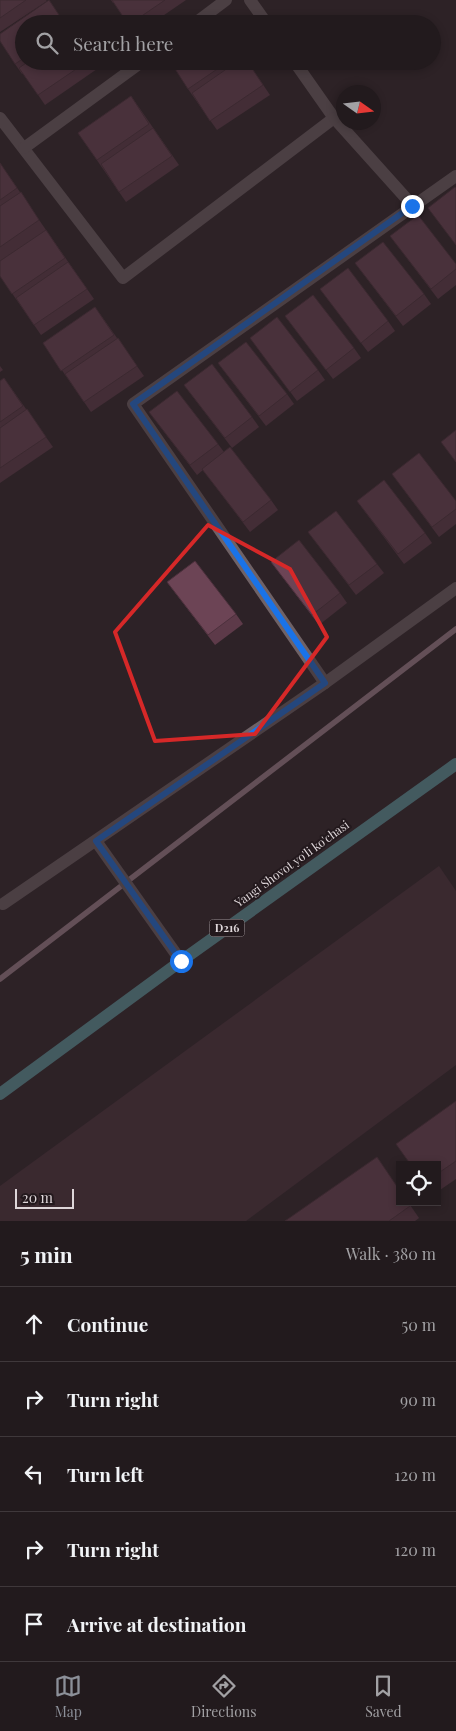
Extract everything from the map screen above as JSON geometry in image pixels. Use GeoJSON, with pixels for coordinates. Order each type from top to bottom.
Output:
{"type":"FeatureCollection","features":[{"type":"Feature","properties":{"kind":"main road","name":"Yangi Shovot yo'li ko'chasi"},"geometry":{"type":"LineString","coordinates":[[0,1094],[181,961],[456,764]]}},
{"type":"Feature","properties":{"kind":"street"},"geometry":{"type":"LineString","coordinates":[[206,15],[226,0]]}},
{"type":"Feature","properties":{"kind":"street"},"geometry":{"type":"LineString","coordinates":[[250,0],[261,15]]}},
{"type":"Feature","properties":{"kind":"street"},"geometry":{"type":"LineString","coordinates":[[24,148],[130,70]]}},
{"type":"Feature","properties":{"kind":"street"},"geometry":{"type":"LineString","coordinates":[[300,70],[334,118],[412,206]]}},
{"type":"Feature","properties":{"kind":"street"},"geometry":{"type":"LineString","coordinates":[[0,118],[123,278],[334,118]]}},
{"type":"Feature","properties":{"kind":"street"},"geometry":{"type":"LineString","coordinates":[[325,683],[133,404],[456,176]]}},
{"type":"Feature","properties":{"kind":"street"},"geometry":{"type":"LineString","coordinates":[[3,904],[325,683],[456,588]]}},
{"type":"Feature","properties":{"kind":"street"},"geometry":{"type":"LineString","coordinates":[[96,841],[181,961]]}},
{"type":"Feature","properties":{"kind":"highlighted area"},"geometry":{"type":"Polygon","coordinates":[[[208,525],[290,569],[327,637],[255,734],[155,741],[115,632],[208,525]]]}},
{"type":"Feature","properties":{"kind":"shaded area"},"geometry":{"type":"Polygon","coordinates":[[[439,866],[456,891],[456,1065],[246,1221],[0,1221],[0,1186],[439,866]]]}},
{"type":"Feature","properties":{"kind":"building"},"geometry":{"type":"Polygon","coordinates":[[[0,0],[26,0],[0,18],[0,0]]]}},
{"type":"Feature","properties":{"kind":"building"},"geometry":{"type":"Polygon","coordinates":[[[49,0],[59,15],[27,15],[49,0]]]}},
{"type":"Feature","properties":{"kind":"building"},"geometry":{"type":"Polygon","coordinates":[[[112,0],[165,0],[143,15],[122,15],[112,0]]]}},
{"type":"Feature","properties":{"kind":"building"},"geometry":{"type":"Polygon","coordinates":[[[15,24],[15,64],[0,41],[0,34],[15,24]]]}},
{"type":"Feature","properties":{"kind":"building"},"geometry":{"type":"Polygon","coordinates":[[[20,70],[75,70],[38,95],[20,70]]]}},
{"type":"Feature","properties":{"kind":"building"},"geometry":{"type":"Polygon","coordinates":[[[176,70],[216,70],[188,89],[176,70]]]}},
{"type":"Feature","properties":{"kind":"building"},"geometry":{"type":"Polygon","coordinates":[[[225,70],[253,70],[263,85],[210,121],[192,93],[225,70]]]}},
{"type":"Feature","properties":{"kind":"building"},"geometry":{"type":"Polygon","coordinates":[[[131,96],[149,124],[97,160],[78,133],[131,96]]]}},
{"type":"Feature","properties":{"kind":"building"},"geometry":{"type":"Polygon","coordinates":[[[153,128],[172,156],[119,192],[101,164],[153,128]]]}},
{"type":"Feature","properties":{"kind":"building"},"geometry":{"type":"Polygon","coordinates":[[[0,163],[17,188],[0,200],[0,163]]]}},
{"type":"Feature","properties":{"kind":"building"},"geometry":{"type":"Polygon","coordinates":[[[456,188],[456,245],[428,208],[456,188]]]}},
{"type":"Feature","properties":{"kind":"building"},"geometry":{"type":"Polygon","coordinates":[[[21,192],[39,220],[0,247],[0,206],[21,192]]]}},
{"type":"Feature","properties":{"kind":"building"},"geometry":{"type":"Polygon","coordinates":[[[418,215],[456,264],[456,269],[431,289],[390,236],[418,215]]]}},
{"type":"Feature","properties":{"kind":"building"},"geometry":{"type":"Polygon","coordinates":[[[46,230],[65,258],[12,294],[0,276],[0,261],[46,230]]]}},
{"type":"Feature","properties":{"kind":"building"},"geometry":{"type":"Polygon","coordinates":[[[383,242],[424,294],[396,316],[355,263],[383,242]]]}},
{"type":"Feature","properties":{"kind":"building"},"geometry":{"type":"Polygon","coordinates":[[[68,262],[87,289],[34,325],[16,298],[68,262]]]}},
{"type":"Feature","properties":{"kind":"building"},"geometry":{"type":"Polygon","coordinates":[[[348,268],[388,321],[361,343],[320,289],[348,268]]]}},
{"type":"Feature","properties":{"kind":"building"},"geometry":{"type":"Polygon","coordinates":[[[313,295],[354,348],[326,370],[285,316],[313,295]]]}},
{"type":"Feature","properties":{"kind":"building"},"geometry":{"type":"Polygon","coordinates":[[[95,307],[114,335],[61,371],[43,343],[95,307]]]}},
{"type":"Feature","properties":{"kind":"building"},"geometry":{"type":"Polygon","coordinates":[[[277,317],[318,370],[290,392],[250,338],[277,317]]]}},
{"type":"Feature","properties":{"kind":"building"},"geometry":{"type":"Polygon","coordinates":[[[118,338],[137,366],[84,402],[65,374],[118,338]]]}},
{"type":"Feature","properties":{"kind":"building"},"geometry":{"type":"Polygon","coordinates":[[[246,342],[287,394],[259,416],[218,363],[246,342]]]}},
{"type":"Feature","properties":{"kind":"building"},"geometry":{"type":"Polygon","coordinates":[[[212,364],[252,417],[225,438],[184,385],[212,364]]]}},
{"type":"Feature","properties":{"kind":"building"},"geometry":{"type":"Polygon","coordinates":[[[4,378],[23,406],[0,422],[0,381],[4,378]]]}},
{"type":"Feature","properties":{"kind":"building"},"geometry":{"type":"Polygon","coordinates":[[[177,391],[218,444],[190,465],[149,412],[177,391]]]}},
{"type":"Feature","properties":{"kind":"building"},"geometry":{"type":"Polygon","coordinates":[[[27,409],[46,437],[0,468],[0,428],[27,409]]]}},
{"type":"Feature","properties":{"kind":"building"},"geometry":{"type":"Polygon","coordinates":[[[456,430],[456,462],[441,442],[456,430]]]}},
{"type":"Feature","properties":{"kind":"building"},"geometry":{"type":"Polygon","coordinates":[[[230,447],[271,500],[243,522],[202,469],[230,447]]]}},
{"type":"Feature","properties":{"kind":"building"},"geometry":{"type":"Polygon","coordinates":[[[419,453],[456,501],[456,509],[432,527],[392,474],[419,453]]]}},
{"type":"Feature","properties":{"kind":"building"},"geometry":{"type":"Polygon","coordinates":[[[384,480],[425,533],[398,554],[357,501],[384,480]]]}},
{"type":"Feature","properties":{"kind":"building"},"geometry":{"type":"Polygon","coordinates":[[[336,511],[377,564],[349,585],[308,532],[336,511]]]}},
{"type":"Feature","properties":{"kind":"building"},"geometry":{"type":"Polygon","coordinates":[[[299,540],[340,593],[312,615],[271,562],[299,540]]]}},
{"type":"Feature","properties":{"kind":"building"},"geometry":{"type":"Polygon","coordinates":[[[195,561],[236,614],[208,635],[167,582],[195,561]]]}},
{"type":"Feature","properties":{"kind":"building"},"geometry":{"type":"Polygon","coordinates":[[[456,1101],[456,1161],[441,1171],[441,1161],[408,1161],[396,1144],[456,1101]]]}},
{"type":"Feature","properties":{"kind":"building"},"geometry":{"type":"Polygon","coordinates":[[[377,1157],[396,1185],[396,1206],[410,1206],[389,1221],[285,1221],[377,1157]]]}},
{"type":"Feature","properties":{"kind":"waterway"},"geometry":{"type":"LineString","coordinates":[[0,979],[456,629]]}},
{"type":"Feature","properties":{"kind":"route"},"geometry":{"type":"LineString","coordinates":[[181,961],[96,841],[325,683],[133,404],[412,206]]}}]}
